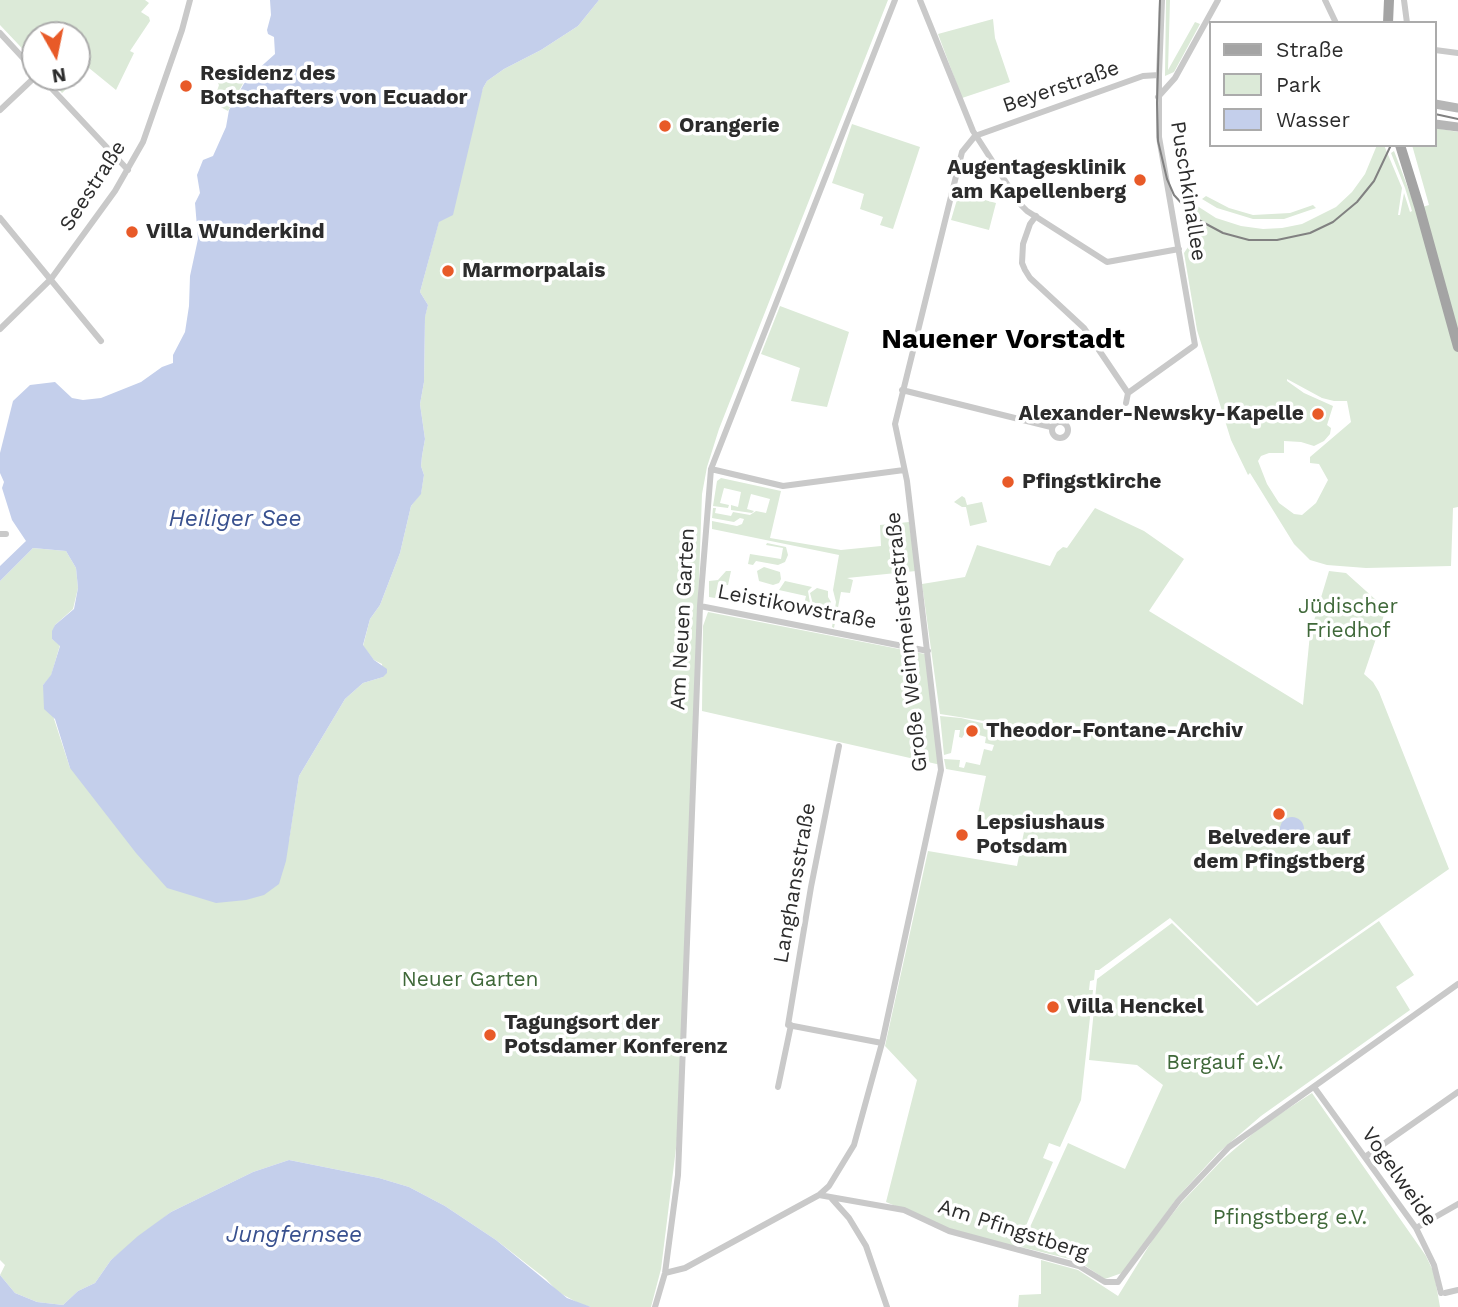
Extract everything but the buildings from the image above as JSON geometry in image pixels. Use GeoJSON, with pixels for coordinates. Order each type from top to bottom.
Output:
{"type":"FeatureCollection","features":[{"type":"Feature","properties":{"kind":"main road"},"geometry":{"type":"LineString","coordinates":[[1388,21],[1389,0]]}},
{"type":"Feature","properties":{"kind":"main road"},"geometry":{"type":"LineString","coordinates":[[1401,147],[1458,347]]}},
{"type":"Feature","properties":{"kind":"street","name":"Seestraße"},"geometry":{"type":"LineString","coordinates":[[0,329],[51,279],[116,191],[143,142],[190,0]]}},
{"type":"Feature","properties":{"kind":"street","name":"Am Neuen Garten"},"geometry":{"type":"LineString","coordinates":[[655,1307],[665,1273],[678,1175],[699,606],[711,469],[895,0]]}},
{"type":"Feature","properties":{"kind":"street"},"geometry":{"type":"LineString","coordinates":[[919,0],[975,136],[1020,204],[1107,262],[1179,249]]}},
{"type":"Feature","properties":{"kind":"street","name":"Puschkinallee"},"geometry":{"type":"LineString","coordinates":[[1128,393],[1195,345],[1159,137],[1162,0]]}},
{"type":"Feature","properties":{"kind":"street"},"geometry":{"type":"LineString","coordinates":[[1158,97],[1175,78],[1217,0]]}},
{"type":"Feature","properties":{"kind":"street"},"geometry":{"type":"LineString","coordinates":[[1325,0],[1335,21]]}},
{"type":"Feature","properties":{"kind":"street"},"geometry":{"type":"LineString","coordinates":[[1404,0],[1407,21]]}},
{"type":"Feature","properties":{"kind":"street"},"geometry":{"type":"LineString","coordinates":[[0,33],[21,56]]}},
{"type":"Feature","properties":{"kind":"street"},"geometry":{"type":"LineString","coordinates":[[1437,50],[1458,53]]}},
{"type":"Feature","properties":{"kind":"street","name":"Beyerstraße"},"geometry":{"type":"LineString","coordinates":[[975,136],[1143,76],[1159,75]]}},
{"type":"Feature","properties":{"kind":"street"},"geometry":{"type":"LineString","coordinates":[[0,110],[21,90]]}},
{"type":"Feature","properties":{"kind":"street"},"geometry":{"type":"LineString","coordinates":[[54,91],[128,170]]}},
{"type":"Feature","properties":{"kind":"street"},"geometry":{"type":"LineString","coordinates":[[1437,104],[1458,108]]}},
{"type":"Feature","properties":{"kind":"street"},"geometry":{"type":"LineString","coordinates":[[1437,124],[1458,127]]}},
{"type":"Feature","properties":{"kind":"street","name":"Große Weinmeisterstraße"},"geometry":{"type":"LineString","coordinates":[[665,1273],[685,1268],[819,1195],[837,1176],[852,1151],[881,1043],[941,770],[904,470],[895,424],[962,152],[975,136]]}},
{"type":"Feature","properties":{"kind":"street"},"geometry":{"type":"LineString","coordinates":[[1036,216],[1023,244],[1022,263],[1025,270],[1084,328],[1128,393],[1126,402]]}},
{"type":"Feature","properties":{"kind":"street"},"geometry":{"type":"LineString","coordinates":[[0,218],[101,341]]}},
{"type":"Feature","properties":{"kind":"street"},"geometry":{"type":"LineString","coordinates":[[902,390],[1051,428]]}},
{"type":"Feature","properties":{"kind":"street"},"geometry":{"type":"LineString","coordinates":[[711,469],[783,485],[904,470]]}},
{"type":"Feature","properties":{"kind":"street","name":"Leistikowstraße"},"geometry":{"type":"LineString","coordinates":[[699,606],[928,651]]}},
{"type":"Feature","properties":{"kind":"street","name":"Langhansstraße"},"geometry":{"type":"LineString","coordinates":[[778,1087],[791,1025],[788,1024],[808,901],[839,746]]}},
{"type":"Feature","properties":{"kind":"street","name":"Am Pfingstberg"},"geometry":{"type":"LineString","coordinates":[[819,1195],[904,1210],[949,1231],[1079,1266],[1105,1282],[1118,1282],[1179,1200],[1220,1155],[1260,1122],[1314,1087],[1458,984]]}},
{"type":"Feature","properties":{"kind":"street"},"geometry":{"type":"LineString","coordinates":[[791,1025],[881,1043]]}},
{"type":"Feature","properties":{"kind":"street","name":"Vogelweide"},"geometry":{"type":"LineString","coordinates":[[1314,1087],[1416,1228],[1434,1265],[1443,1293],[1458,1290]]}},
{"type":"Feature","properties":{"kind":"street"},"geometry":{"type":"LineString","coordinates":[[1365,1157],[1458,1092]]}},
{"type":"Feature","properties":{"kind":"street"},"geometry":{"type":"LineString","coordinates":[[831,1198],[849,1217],[866,1246],[887,1307]]}},
{"type":"Feature","properties":{"kind":"street"},"geometry":{"type":"LineString","coordinates":[[849,1217],[860,1203]]}},
{"type":"Feature","properties":{"kind":"street"},"geometry":{"type":"LineString","coordinates":[[1416,1228],[1458,1204]]}},
{"type":"Feature","properties":{"kind":"green space"},"geometry":{"type":"Polygon","coordinates":[[[0,0],[145,0],[149,3],[141,12],[149,17],[150,21],[130,51],[134,53],[116,90],[91,70],[91,21],[21,21],[21,47],[0,25],[0,0]]]}},
{"type":"Feature","properties":{"kind":"green space","name":"Neuer Garten"},"geometry":{"type":"Polygon","coordinates":[[[599,0],[888,0],[719,429],[702,494],[680,1116],[661,1269],[651,1307],[591,1307],[580,1304],[558,1292],[546,1279],[496,1240],[445,1206],[409,1187],[379,1178],[289,1160],[253,1172],[171,1212],[111,1260],[95,1283],[78,1291],[63,1305],[37,1302],[15,1293],[0,1275],[5,1265],[0,1260],[0,581],[33,548],[66,551],[76,568],[78,588],[73,609],[55,625],[52,639],[60,645],[51,676],[43,685],[70,768],[289,840],[299,776],[345,699],[363,683],[383,677],[382,664],[374,660],[363,646],[370,619],[380,605],[400,553],[411,506],[421,493],[424,475],[421,466],[425,439],[420,404],[424,382],[425,316],[428,305],[420,292],[439,221],[483,88],[487,81],[504,69],[541,50],[578,26],[599,0]]]}},
{"type":"Feature","properties":{"kind":"green space"},"geometry":{"type":"Polygon","coordinates":[[[1166,0],[1170,0],[1168,70],[1195,22],[1200,24],[1174,72],[1165,76],[1166,0]]]}},
{"type":"Feature","properties":{"kind":"green space"},"geometry":{"type":"Polygon","coordinates":[[[993,19],[995,38],[1010,82],[962,98],[938,34],[993,19]]]}},
{"type":"Feature","properties":{"kind":"green space"},"geometry":{"type":"Polygon","coordinates":[[[211,64],[246,78],[228,111],[213,103],[219,85],[209,68],[211,64]]]}},
{"type":"Feature","properties":{"kind":"green space"},"geometry":{"type":"Polygon","coordinates":[[[852,124],[920,147],[893,229],[880,225],[883,217],[860,209],[864,194],[832,183],[852,124]]]}},
{"type":"Feature","properties":{"kind":"green space"},"geometry":{"type":"Polygon","coordinates":[[[1437,128],[1458,132],[1458,507],[1453,508],[1451,566],[1366,568],[1327,565],[1310,560],[1294,544],[1250,473],[1248,475],[1231,440],[1197,330],[1184,253],[1192,241],[1182,212],[1191,202],[1216,218],[1241,226],[1263,229],[1302,224],[1336,207],[1352,192],[1365,174],[1376,147],[1385,147],[1402,188],[1398,215],[1404,193],[1410,212],[1412,211],[1391,153],[1394,151],[1416,209],[1429,205],[1413,147],[1437,147],[1437,128]],[[1287,379],[1304,393],[1333,406],[1327,425],[1331,428],[1330,434],[1324,441],[1314,446],[1284,441],[1284,453],[1269,453],[1261,456],[1258,461],[1267,484],[1279,503],[1294,514],[1302,515],[1316,503],[1328,480],[1319,464],[1310,463],[1310,457],[1351,422],[1347,401],[1322,398],[1287,379]]]}},
{"type":"Feature","properties":{"kind":"green space"},"geometry":{"type":"Polygon","coordinates":[[[959,193],[996,203],[989,230],[951,220],[959,193]]]}},
{"type":"Feature","properties":{"kind":"green space"},"geometry":{"type":"Polygon","coordinates":[[[1206,196],[1229,208],[1253,215],[1290,213],[1313,205],[1316,208],[1284,219],[1253,219],[1217,208],[1202,199],[1206,196]]]}},
{"type":"Feature","properties":{"kind":"green space"},"geometry":{"type":"Polygon","coordinates":[[[780,306],[849,332],[827,407],[791,401],[800,368],[761,354],[780,306]]]}},
{"type":"Feature","properties":{"kind":"green space"},"geometry":{"type":"Polygon","coordinates":[[[721,478],[781,491],[770,538],[841,550],[881,546],[880,525],[909,522],[916,571],[847,578],[853,580],[850,593],[841,592],[834,628],[836,602],[833,590],[839,555],[712,529],[712,521],[737,526],[742,524],[744,519],[740,518],[734,522],[712,518],[713,508],[716,508],[715,513],[731,516],[733,512],[750,515],[756,511],[766,513],[770,499],[751,494],[747,509],[754,511],[752,513],[731,510],[731,505],[738,507],[741,492],[724,488],[720,503],[729,505],[728,508],[713,506],[717,481],[721,478]]]}},
{"type":"Feature","properties":{"kind":"green space"},"geometry":{"type":"Polygon","coordinates":[[[962,496],[967,505],[982,502],[987,522],[970,526],[966,507],[954,502],[962,496]]]}},
{"type":"Feature","properties":{"kind":"green space","name":"Jüdischer Friedhof"},"geometry":{"type":"Polygon","coordinates":[[[1095,508],[1144,531],[1184,559],[1149,611],[1303,705],[1310,634],[1329,571],[1346,573],[1386,609],[1364,674],[1379,692],[1449,869],[1257,1003],[1170,918],[1099,970],[1095,970],[1089,990],[1093,990],[1081,1100],[1060,1147],[1049,1143],[1043,1158],[1053,1162],[1017,1247],[949,1229],[886,1202],[917,1080],[885,1046],[928,851],[1017,866],[1025,827],[977,818],[986,776],[946,769],[944,759],[960,760],[959,767],[964,768],[966,762],[980,765],[984,749],[992,751],[994,745],[985,743],[986,737],[979,735],[980,729],[969,726],[962,738],[959,737],[960,730],[955,730],[951,753],[944,755],[940,716],[998,727],[997,723],[940,714],[922,584],[965,577],[977,545],[1050,566],[1057,552],[1063,547],[1067,548],[1095,508]]]}},
{"type":"Feature","properties":{"kind":"green space"},"geometry":{"type":"Polygon","coordinates":[[[766,545],[786,547],[788,555],[785,562],[778,565],[756,561],[753,565],[748,564],[750,554],[781,559],[783,548],[766,545]]]}},
{"type":"Feature","properties":{"kind":"green space"},"geometry":{"type":"Polygon","coordinates":[[[764,567],[780,572],[779,583],[773,585],[759,581],[757,571],[764,567]]]}},
{"type":"Feature","properties":{"kind":"green space"},"geometry":{"type":"Polygon","coordinates":[[[726,571],[731,571],[722,596],[733,598],[732,601],[709,597],[709,581],[718,580],[726,571]]]}},
{"type":"Feature","properties":{"kind":"green space"},"geometry":{"type":"Polygon","coordinates":[[[785,581],[812,587],[808,591],[810,603],[806,613],[800,615],[782,612],[784,604],[788,604],[787,610],[802,613],[806,596],[779,590],[785,581]]]}},
{"type":"Feature","properties":{"kind":"green space"},"geometry":{"type":"Polygon","coordinates":[[[817,588],[828,591],[831,602],[827,614],[820,618],[812,617],[809,611],[813,604],[810,593],[817,588]]]}},
{"type":"Feature","properties":{"kind":"green space"},"geometry":{"type":"Polygon","coordinates":[[[708,612],[925,654],[941,765],[702,711],[703,626],[708,612]]]}},
{"type":"Feature","properties":{"kind":"green space","name":"Bergauf e.V."},"geometry":{"type":"Polygon","coordinates":[[[1379,921],[1414,975],[1396,987],[1410,1010],[1261,1116],[1218,1153],[1177,1198],[1122,1273],[1105,1279],[1078,1261],[1021,1247],[1068,1143],[1125,1169],[1163,1085],[1137,1065],[1089,1060],[1097,979],[1172,923],[1257,1006],[1379,921]]]}},
{"type":"Feature","properties":{"kind":"green space","name":"Pfingstberg e.V."},"geometry":{"type":"Polygon","coordinates":[[[1312,1093],[1426,1256],[1434,1273],[1440,1307],[1018,1307],[1019,1295],[1041,1294],[1041,1260],[1078,1270],[1118,1296],[1155,1236],[1181,1203],[1223,1159],[1263,1125],[1312,1093]]]}},
{"type":"Feature","properties":{"kind":"water","name":"Heiliger See"},"geometry":{"type":"Polygon","coordinates":[[[270,0],[599,0],[578,26],[541,50],[504,69],[487,81],[483,88],[453,215],[439,222],[420,292],[428,305],[425,317],[424,382],[420,404],[425,439],[421,494],[411,506],[400,553],[380,605],[370,619],[363,645],[374,660],[387,669],[387,673],[383,677],[363,683],[345,699],[299,776],[286,861],[279,884],[264,895],[216,903],[167,888],[136,853],[70,768],[55,719],[44,709],[43,685],[51,675],[60,646],[52,639],[52,631],[55,625],[74,609],[78,588],[76,568],[66,551],[33,548],[0,581],[0,566],[26,541],[12,520],[2,488],[4,482],[0,473],[0,453],[13,401],[30,385],[55,382],[72,398],[101,398],[141,382],[162,367],[173,363],[173,355],[185,332],[190,276],[198,239],[195,203],[200,193],[197,175],[203,160],[213,156],[226,127],[229,110],[246,80],[275,54],[274,37],[268,34],[267,30],[271,15],[270,0]]]}},
{"type":"Feature","properties":{"kind":"water"},"geometry":{"type":"Polygon","coordinates":[[[1292,817],[1301,820],[1304,829],[1301,838],[1292,841],[1283,838],[1280,829],[1283,820],[1292,817]]]}},
{"type":"Feature","properties":{"kind":"water","name":"Jungfernsee"},"geometry":{"type":"Polygon","coordinates":[[[289,1160],[379,1178],[409,1187],[445,1206],[496,1240],[567,1298],[591,1307],[0,1307],[0,1275],[15,1293],[37,1302],[63,1305],[78,1291],[95,1283],[111,1260],[171,1212],[253,1172],[289,1160]]]}},
{"type":"Feature","properties":{"kind":"tram line"},"geometry":{"type":"LineString","coordinates":[[1160,0],[1158,141],[1167,179],[1174,195],[1195,218],[1223,233],[1249,240],[1277,240],[1310,233],[1333,222],[1357,202],[1374,181],[1390,147]]}},
{"type":"Feature","properties":{"kind":"tram line"},"geometry":{"type":"LineString","coordinates":[[1437,114],[1458,119]]}},
{"type":"Feature","properties":{"kind":"place","name":"Residenz des Botschafters von Ecuador"},"geometry":{"type":"Point","coordinates":[186,86]}},
{"type":"Feature","properties":{"kind":"place","name":"Orangerie"},"geometry":{"type":"Point","coordinates":[665,126]}},
{"type":"Feature","properties":{"kind":"place","name":"Augentagesklinik am Kapellenberg"},"geometry":{"type":"Point","coordinates":[1140,180]}},
{"type":"Feature","properties":{"kind":"place","name":"Villa Wunderkind"},"geometry":{"type":"Point","coordinates":[132,232]}},
{"type":"Feature","properties":{"kind":"place","name":"Marmorpalais"},"geometry":{"type":"Point","coordinates":[448,271]}},
{"type":"Feature","properties":{"kind":"place","name":"Alexander-Newsky-Kapelle"},"geometry":{"type":"Point","coordinates":[1318,414]}},
{"type":"Feature","properties":{"kind":"place","name":"Pfingstkirche"},"geometry":{"type":"Point","coordinates":[1008,482]}},
{"type":"Feature","properties":{"kind":"place","name":"Theodor-Fontane-Archiv"},"geometry":{"type":"Point","coordinates":[972,731]}},
{"type":"Feature","properties":{"kind":"place","name":"Belvedere auf dem Pfingstberg"},"geometry":{"type":"Point","coordinates":[1279,814]}},
{"type":"Feature","properties":{"kind":"place","name":"Lepsiushaus Potsdam"},"geometry":{"type":"Point","coordinates":[962,835]}},
{"type":"Feature","properties":{"kind":"place","name":"Villa Henckel"},"geometry":{"type":"Point","coordinates":[1053,1007]}},
{"type":"Feature","properties":{"kind":"place","name":"Tagungsort der Potsdamer Konferenz"},"geometry":{"type":"Point","coordinates":[490,1035]}},
{"type":"Feature","properties":{"kind":"district","name":"Nauener Vorstadt"},"geometry":{"type":"Point","coordinates":[1003,340]}}]}
